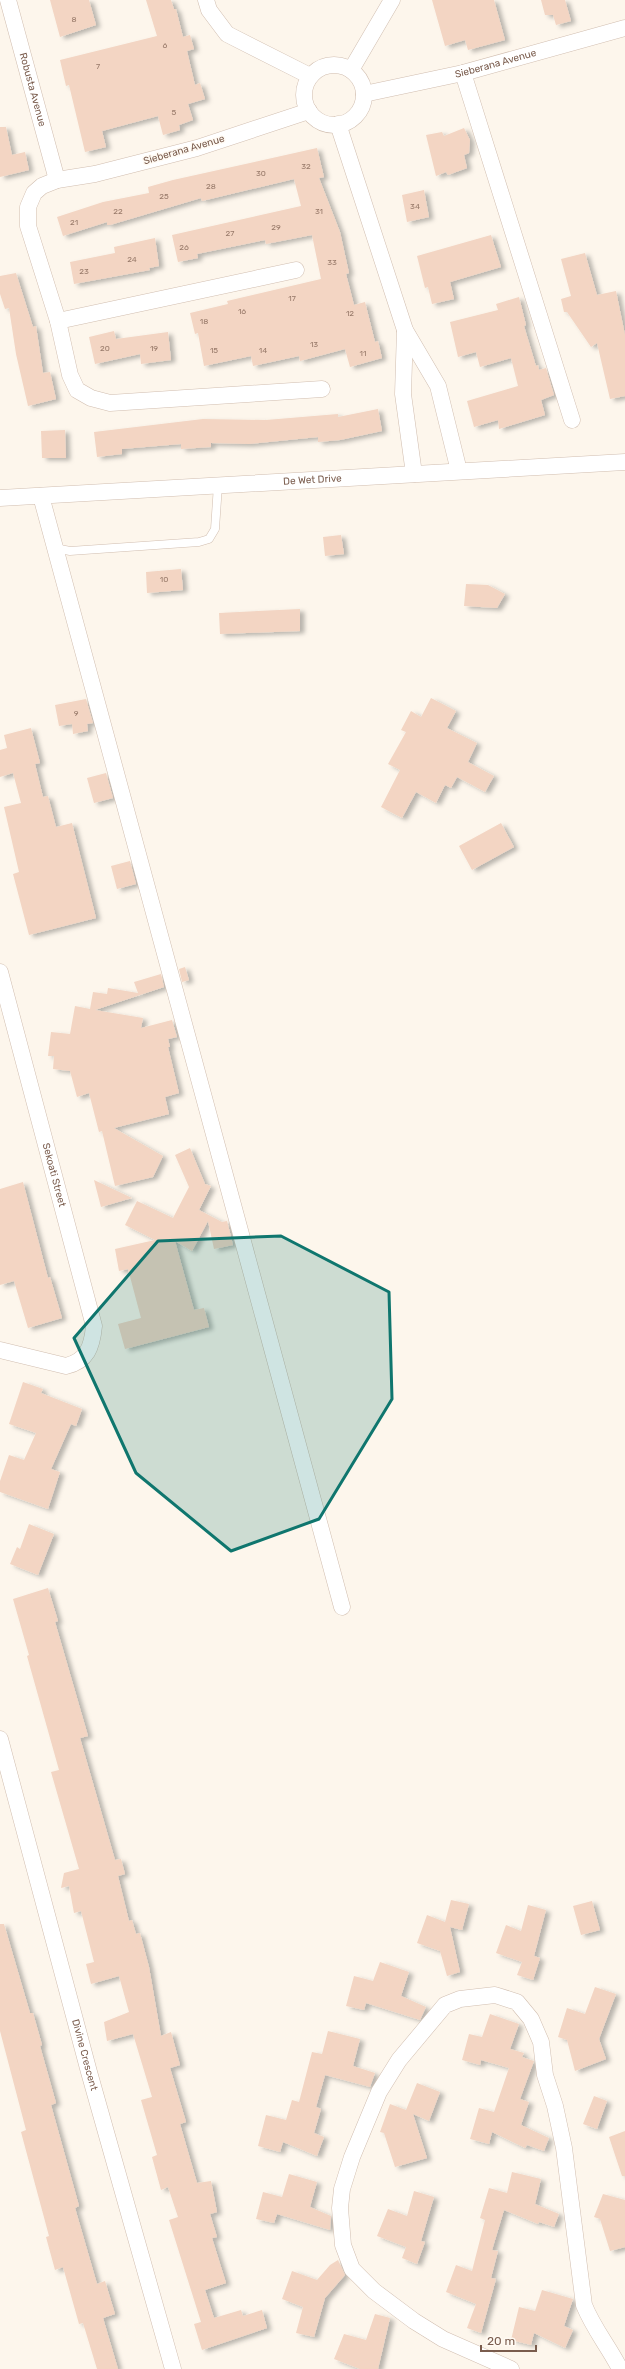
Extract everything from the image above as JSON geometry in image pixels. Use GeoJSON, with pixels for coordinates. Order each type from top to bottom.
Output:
{"type":"FeatureCollection","features":[{"type":"Feature","properties":{"kind":"street","name":"Robusta Avenue"},"geometry":{"type":"LineString","coordinates":[[8,0],[57,180]]}},
{"type":"Feature","properties":{"kind":"street"},"geometry":{"type":"LineString","coordinates":[[206,0],[209,10],[227,34],[310,76]]}},
{"type":"Feature","properties":{"kind":"street"},"geometry":{"type":"LineString","coordinates":[[350,70],[392,0]]}},
{"type":"Feature","properties":{"kind":"street","name":"Sieberana Avenue"},"geometry":{"type":"LineString","coordinates":[[364,94],[463,73],[625,28]]}},
{"type":"Feature","properties":{"kind":"street"},"geometry":{"type":"LineString","coordinates":[[336,65],[350,70],[360,80],[364,94],[360,109],[355,116],[338,124],[322,122],[309,111],[304,94],[310,76],[322,67],[336,65]]}},
{"type":"Feature","properties":{"kind":"street"},"geometry":{"type":"LineString","coordinates":[[463,73],[572,420]]}},
{"type":"Feature","properties":{"kind":"street","name":"Sieberana Avenue"},"geometry":{"type":"LineString","coordinates":[[309,111],[182,152],[95,174],[57,180],[42,186],[34,193],[26,214],[28,226],[58,321],[70,375],[77,390],[91,398],[110,403],[322,389]]}},
{"type":"Feature","properties":{"kind":"street"},"geometry":{"type":"LineString","coordinates":[[338,124],[405,330],[438,386],[459,471]]}},
{"type":"Feature","properties":{"kind":"street"},"geometry":{"type":"LineString","coordinates":[[58,321],[296,270]]}},
{"type":"Feature","properties":{"kind":"street"},"geometry":{"type":"LineString","coordinates":[[405,330],[403,394],[414,474]]}},
{"type":"Feature","properties":{"kind":"street","name":"De Wet Drive"},"geometry":{"type":"LineString","coordinates":[[0,498],[625,462]]}},
{"type":"Feature","properties":{"kind":"street"},"geometry":{"type":"LineString","coordinates":[[40,496],[342,1607]]}},
{"type":"Feature","properties":{"kind":"street","name":"Sekoati Street"},"geometry":{"type":"LineString","coordinates":[[0,972],[94,1326],[92,1342],[86,1356],[75,1364],[66,1366],[0,1350]]}},
{"type":"Feature","properties":{"kind":"street","name":"Divine Crescent"},"geometry":{"type":"LineString","coordinates":[[0,1739],[89,2072],[172,2369]]}},
{"type":"Feature","properties":{"kind":"street"},"geometry":{"type":"LineString","coordinates":[[511,2369],[479,2363],[414,2321],[374,2291],[352,2269],[344,2245],[340,2208],[342,2188],[352,2157],[379,2092],[399,2060],[445,2005],[460,1999],[495,1995],[517,2002],[526,2010],[541,2042],[545,2075],[555,2106],[564,2148],[584,2305],[591,2321],[607,2344],[620,2369]]}},
{"type":"Feature","properties":{"kind":"lane"},"geometry":{"type":"LineString","coordinates":[[53,542],[60,549],[70,551],[199,542],[209,539],[215,529],[218,485]]}},
{"type":"Feature","properties":{"kind":"highlighted area"},"geometry":{"type":"Polygon","coordinates":[[[281,1236],[389,1292],[392,1399],[319,1519],[231,1551],[136,1473],[74,1338],[158,1241],[281,1236]]]}},
{"type":"Feature","properties":{"kind":"building"},"geometry":{"type":"Polygon","coordinates":[[[50,0],[89,0],[96,25],[60,37],[50,0]]]}},
{"type":"Feature","properties":{"kind":"building"},"geometry":{"type":"Polygon","coordinates":[[[146,0],[171,0],[174,9],[176,9],[183,37],[190,35],[194,49],[187,51],[195,85],[200,83],[205,99],[188,104],[193,120],[179,125],[180,130],[163,135],[158,116],[102,131],[106,147],[85,152],[69,85],[66,86],[60,60],[157,36],[146,0]]]}},
{"type":"Feature","properties":{"kind":"building"},"geometry":{"type":"Polygon","coordinates":[[[432,0],[494,0],[505,40],[468,50],[465,40],[445,46],[432,0]]]}},
{"type":"Feature","properties":{"kind":"building"},"geometry":{"type":"Polygon","coordinates":[[[541,0],[565,0],[571,21],[556,25],[553,15],[545,15],[541,0]]]}},
{"type":"Feature","properties":{"kind":"building"},"geometry":{"type":"Polygon","coordinates":[[[0,127],[6,127],[12,155],[25,152],[29,170],[0,177],[0,127]]]}},
{"type":"Feature","properties":{"kind":"building"},"geometry":{"type":"Polygon","coordinates":[[[464,128],[470,140],[469,153],[464,155],[467,168],[448,175],[446,172],[436,176],[426,135],[442,132],[444,136],[464,128]]]}},
{"type":"Feature","properties":{"kind":"building"},"geometry":{"type":"Polygon","coordinates":[[[317,148],[324,177],[319,178],[340,232],[349,273],[346,274],[354,305],[365,302],[375,342],[378,341],[382,358],[350,367],[345,349],[300,361],[299,356],[253,366],[251,356],[204,366],[198,333],[195,334],[190,313],[228,304],[227,301],[321,279],[312,235],[266,244],[265,240],[197,254],[198,258],[178,262],[172,235],[301,206],[294,179],[202,201],[201,198],[110,225],[107,225],[107,222],[63,236],[57,217],[103,202],[149,193],[148,187],[173,180],[317,148]]]}},
{"type":"Feature","properties":{"kind":"building"},"geometry":{"type":"Polygon","coordinates":[[[424,190],[429,217],[407,222],[402,195],[424,190]]]}},
{"type":"Feature","properties":{"kind":"building"},"geometry":{"type":"Polygon","coordinates":[[[491,235],[501,267],[450,282],[454,299],[432,304],[428,287],[425,288],[417,256],[491,235]]]}},
{"type":"Feature","properties":{"kind":"building"},"geometry":{"type":"Polygon","coordinates":[[[155,238],[159,266],[149,268],[150,270],[74,284],[70,262],[115,253],[114,247],[155,238]]]}},
{"type":"Feature","properties":{"kind":"building"},"geometry":{"type":"Polygon","coordinates":[[[585,253],[597,295],[616,291],[625,335],[625,396],[610,399],[597,343],[591,347],[567,312],[564,312],[561,299],[571,296],[561,259],[585,253]]]}},
{"type":"Feature","properties":{"kind":"building"},"geometry":{"type":"Polygon","coordinates":[[[16,273],[33,327],[36,326],[43,373],[50,372],[56,399],[28,406],[16,354],[9,308],[5,309],[0,294],[0,276],[16,273]]]}},
{"type":"Feature","properties":{"kind":"building"},"geometry":{"type":"Polygon","coordinates":[[[519,297],[526,325],[524,326],[536,366],[538,365],[539,370],[546,368],[554,395],[541,400],[545,415],[499,429],[498,420],[474,427],[467,401],[518,386],[511,358],[480,367],[476,352],[458,357],[450,322],[498,310],[496,304],[519,297]]]}},
{"type":"Feature","properties":{"kind":"building"},"geometry":{"type":"Polygon","coordinates":[[[114,331],[116,339],[168,332],[171,360],[141,364],[140,354],[95,364],[89,337],[114,331]]]}},
{"type":"Feature","properties":{"kind":"building"},"geometry":{"type":"Polygon","coordinates":[[[378,409],[382,431],[340,440],[318,442],[318,437],[249,444],[211,443],[211,447],[181,449],[181,444],[122,449],[122,454],[97,457],[94,432],[203,419],[266,420],[338,414],[338,417],[378,409]]]}},
{"type":"Feature","properties":{"kind":"building"},"geometry":{"type":"Polygon","coordinates":[[[65,430],[66,458],[42,458],[41,431],[65,430]]]}},
{"type":"Feature","properties":{"kind":"building"},"geometry":{"type":"Polygon","coordinates":[[[341,535],[344,554],[325,556],[323,537],[341,535]]]}},
{"type":"Feature","properties":{"kind":"building"},"geometry":{"type":"Polygon","coordinates":[[[181,569],[183,590],[147,593],[146,572],[181,569]]]}},
{"type":"Feature","properties":{"kind":"building"},"geometry":{"type":"Polygon","coordinates":[[[466,584],[488,585],[505,594],[497,608],[464,606],[466,584]]]}},
{"type":"Feature","properties":{"kind":"building"},"geometry":{"type":"Polygon","coordinates":[[[300,609],[300,631],[220,634],[219,613],[300,609]]]}},
{"type":"Feature","properties":{"kind":"building"},"geometry":{"type":"Polygon","coordinates":[[[431,698],[456,711],[447,728],[477,743],[468,762],[494,776],[485,792],[457,777],[451,788],[445,785],[436,803],[416,792],[402,818],[381,807],[400,770],[388,764],[406,732],[401,730],[411,711],[421,717],[431,698]]]}},
{"type":"Feature","properties":{"kind":"building"},"geometry":{"type":"Polygon","coordinates":[[[86,699],[93,723],[87,724],[88,731],[73,734],[72,724],[59,726],[55,705],[86,699]]]}},
{"type":"Feature","properties":{"kind":"building"},"geometry":{"type":"Polygon","coordinates":[[[31,728],[40,763],[35,764],[43,797],[48,796],[56,827],[72,823],[96,918],[29,935],[13,874],[19,872],[4,807],[21,803],[13,773],[0,777],[0,750],[7,748],[4,735],[31,728]]]}},
{"type":"Feature","properties":{"kind":"building"},"geometry":{"type":"Polygon","coordinates":[[[106,773],[113,798],[94,803],[87,778],[106,773]]]}},
{"type":"Feature","properties":{"kind":"building"},"geometry":{"type":"Polygon","coordinates":[[[501,823],[514,847],[472,870],[459,846],[501,823]]]}},
{"type":"Feature","properties":{"kind":"building"},"geometry":{"type":"Polygon","coordinates":[[[130,861],[136,884],[117,889],[111,866],[130,861]]]}},
{"type":"Feature","properties":{"kind":"building"},"geometry":{"type":"Polygon","coordinates":[[[185,967],[189,980],[182,982],[179,969],[185,967]]]}},
{"type":"Feature","properties":{"kind":"building"},"geometry":{"type":"Polygon","coordinates":[[[161,974],[164,987],[95,1010],[143,1018],[141,1028],[172,1020],[177,1037],[168,1039],[170,1047],[168,1047],[179,1093],[165,1097],[169,1114],[114,1128],[163,1156],[153,1177],[115,1186],[102,1131],[99,1132],[89,1093],[77,1097],[70,1071],[53,1069],[54,1056],[48,1056],[51,1032],[70,1034],[75,1006],[90,1009],[93,992],[107,994],[108,988],[138,993],[134,982],[161,974]]]}},
{"type":"Feature","properties":{"kind":"building"},"geometry":{"type":"Polygon","coordinates":[[[190,1148],[205,1184],[211,1186],[199,1210],[222,1222],[227,1221],[233,1245],[214,1249],[208,1221],[192,1251],[175,1241],[194,1310],[204,1308],[209,1327],[125,1349],[118,1324],[141,1318],[128,1269],[119,1271],[115,1249],[155,1240],[125,1225],[137,1201],[173,1218],[189,1187],[175,1155],[190,1148]]]}},
{"type":"Feature","properties":{"kind":"building"},"geometry":{"type":"Polygon","coordinates":[[[94,1180],[132,1198],[101,1207],[94,1180]]]}},
{"type":"Feature","properties":{"kind":"building"},"geometry":{"type":"Polygon","coordinates":[[[23,1182],[48,1278],[50,1277],[62,1318],[28,1328],[14,1281],[0,1285],[0,1189],[23,1182]]]}},
{"type":"Feature","properties":{"kind":"building"},"geometry":{"type":"Polygon","coordinates":[[[23,1382],[43,1389],[41,1393],[82,1409],[76,1426],[71,1424],[51,1469],[60,1472],[48,1509],[0,1492],[0,1481],[9,1455],[24,1460],[36,1433],[9,1424],[23,1382]]]}},
{"type":"Feature","properties":{"kind":"building"},"geometry":{"type":"Polygon","coordinates":[[[29,1524],[54,1534],[38,1575],[10,1564],[17,1547],[20,1549],[29,1524]]]}},
{"type":"Feature","properties":{"kind":"building"},"geometry":{"type":"Polygon","coordinates":[[[48,1588],[58,1621],[55,1622],[88,1736],[80,1738],[115,1860],[121,1859],[125,1874],[118,1876],[129,1921],[132,1920],[136,1934],[140,1933],[149,1967],[161,2036],[171,2032],[180,2065],[170,2068],[186,2122],[180,2124],[197,2183],[211,2181],[217,2212],[210,2214],[217,2237],[212,2238],[226,2283],[205,2290],[214,2318],[241,2310],[243,2316],[262,2310],[267,2328],[202,2350],[194,2324],[201,2322],[169,2220],[178,2217],[168,2187],[161,2190],[152,2157],[157,2155],[141,2100],[152,2097],[133,2034],[107,2041],[104,2022],[129,2012],[119,1976],[91,1984],[86,1964],[94,1962],[81,1911],[74,1913],[69,1886],[61,1888],[64,1873],[79,1869],[51,1772],[59,1770],[27,1656],[29,1655],[13,1599],[48,1588]]]}},
{"type":"Feature","properties":{"kind":"building"},"geometry":{"type":"Polygon","coordinates":[[[451,1900],[469,1904],[462,1930],[450,1927],[460,1972],[447,1976],[440,1951],[417,1943],[427,1915],[445,1922],[451,1900]]]}},
{"type":"Feature","properties":{"kind":"building"},"geometry":{"type":"Polygon","coordinates":[[[592,1901],[600,1930],[581,1935],[573,1906],[592,1901]]]}},
{"type":"Feature","properties":{"kind":"building"},"geometry":{"type":"Polygon","coordinates":[[[528,1905],[546,1910],[534,1956],[540,1958],[533,1980],[517,1975],[522,1962],[496,1953],[506,1925],[521,1931],[528,1905]]]}},
{"type":"Feature","properties":{"kind":"building"},"geometry":{"type":"Polygon","coordinates":[[[0,1924],[4,1924],[30,2013],[33,2013],[42,2045],[40,2046],[56,2103],[51,2105],[79,2206],[75,2208],[97,2284],[105,2281],[115,2314],[103,2318],[118,2369],[97,2369],[83,2323],[79,2324],[63,2267],[55,2270],[46,2237],[49,2236],[21,2132],[26,2130],[0,2031],[0,1924]]]}},
{"type":"Feature","properties":{"kind":"building"},"geometry":{"type":"Polygon","coordinates":[[[380,1962],[409,1972],[401,1996],[426,2007],[420,2020],[366,2003],[364,2010],[346,2006],[354,1976],[373,1981],[380,1962]]]}},
{"type":"Feature","properties":{"kind":"building"},"geometry":{"type":"Polygon","coordinates":[[[595,1987],[616,1994],[599,2039],[606,2059],[575,2071],[567,2040],[558,2037],[567,2008],[585,2014],[595,1987]]]}},
{"type":"Feature","properties":{"kind":"building"},"geometry":{"type":"Polygon","coordinates":[[[490,2014],[519,2024],[510,2049],[524,2053],[522,2057],[534,2061],[520,2099],[529,2102],[521,2125],[549,2138],[544,2151],[527,2145],[525,2148],[492,2132],[489,2144],[470,2139],[479,2108],[494,2112],[509,2068],[481,2060],[480,2065],[462,2060],[469,2034],[482,2037],[490,2014]]]}},
{"type":"Feature","properties":{"kind":"building"},"geometry":{"type":"Polygon","coordinates":[[[328,2031],[360,2039],[353,2066],[375,2073],[370,2087],[325,2075],[316,2107],[321,2109],[314,2133],[324,2137],[317,2156],[283,2142],[280,2152],[258,2146],[266,2115],[286,2120],[292,2100],[299,2102],[312,2052],[322,2054],[328,2031]]]}},
{"type":"Feature","properties":{"kind":"building"},"geometry":{"type":"Polygon","coordinates":[[[417,2083],[440,2092],[429,2121],[413,2114],[427,2158],[395,2167],[384,2133],[380,2132],[390,2104],[406,2110],[417,2083]]]}},
{"type":"Feature","properties":{"kind":"building"},"geometry":{"type":"Polygon","coordinates":[[[594,2096],[607,2101],[597,2129],[583,2124],[594,2096]]]}},
{"type":"Feature","properties":{"kind":"building"},"geometry":{"type":"Polygon","coordinates":[[[625,2131],[625,2176],[622,2176],[609,2137],[625,2131]]]}},
{"type":"Feature","properties":{"kind":"building"},"geometry":{"type":"Polygon","coordinates":[[[512,2172],[541,2179],[535,2204],[559,2214],[554,2227],[539,2222],[538,2224],[504,2210],[492,2250],[498,2251],[491,2278],[496,2279],[481,2333],[467,2328],[476,2304],[446,2292],[456,2265],[472,2271],[485,2220],[480,2218],[489,2188],[507,2193],[512,2172]]]}},
{"type":"Feature","properties":{"kind":"building"},"geometry":{"type":"Polygon","coordinates":[[[289,2174],[317,2182],[310,2207],[331,2216],[330,2230],[277,2214],[274,2223],[256,2219],[263,2192],[282,2197],[289,2174]]]}},
{"type":"Feature","properties":{"kind":"building"},"geometry":{"type":"Polygon","coordinates":[[[414,2191],[434,2197],[421,2241],[425,2242],[417,2264],[402,2258],[406,2247],[377,2236],[388,2209],[407,2216],[414,2191]]]}},
{"type":"Feature","properties":{"kind":"building"},"geometry":{"type":"Polygon","coordinates":[[[603,2194],[625,2200],[625,2247],[610,2251],[600,2219],[594,2217],[603,2194]]]}},
{"type":"Feature","properties":{"kind":"building"},"geometry":{"type":"Polygon","coordinates":[[[338,2260],[345,2275],[325,2298],[314,2337],[296,2333],[303,2307],[282,2299],[292,2271],[317,2280],[330,2265],[338,2260]]]}},
{"type":"Feature","properties":{"kind":"building"},"geometry":{"type":"Polygon","coordinates":[[[542,2290],[573,2299],[564,2326],[573,2330],[565,2348],[534,2333],[531,2345],[511,2340],[519,2307],[535,2311],[542,2290]]]}},
{"type":"Feature","properties":{"kind":"building"},"geometry":{"type":"Polygon","coordinates":[[[375,2314],[390,2318],[378,2369],[360,2369],[334,2359],[344,2334],[366,2340],[375,2314]]]}}]}
